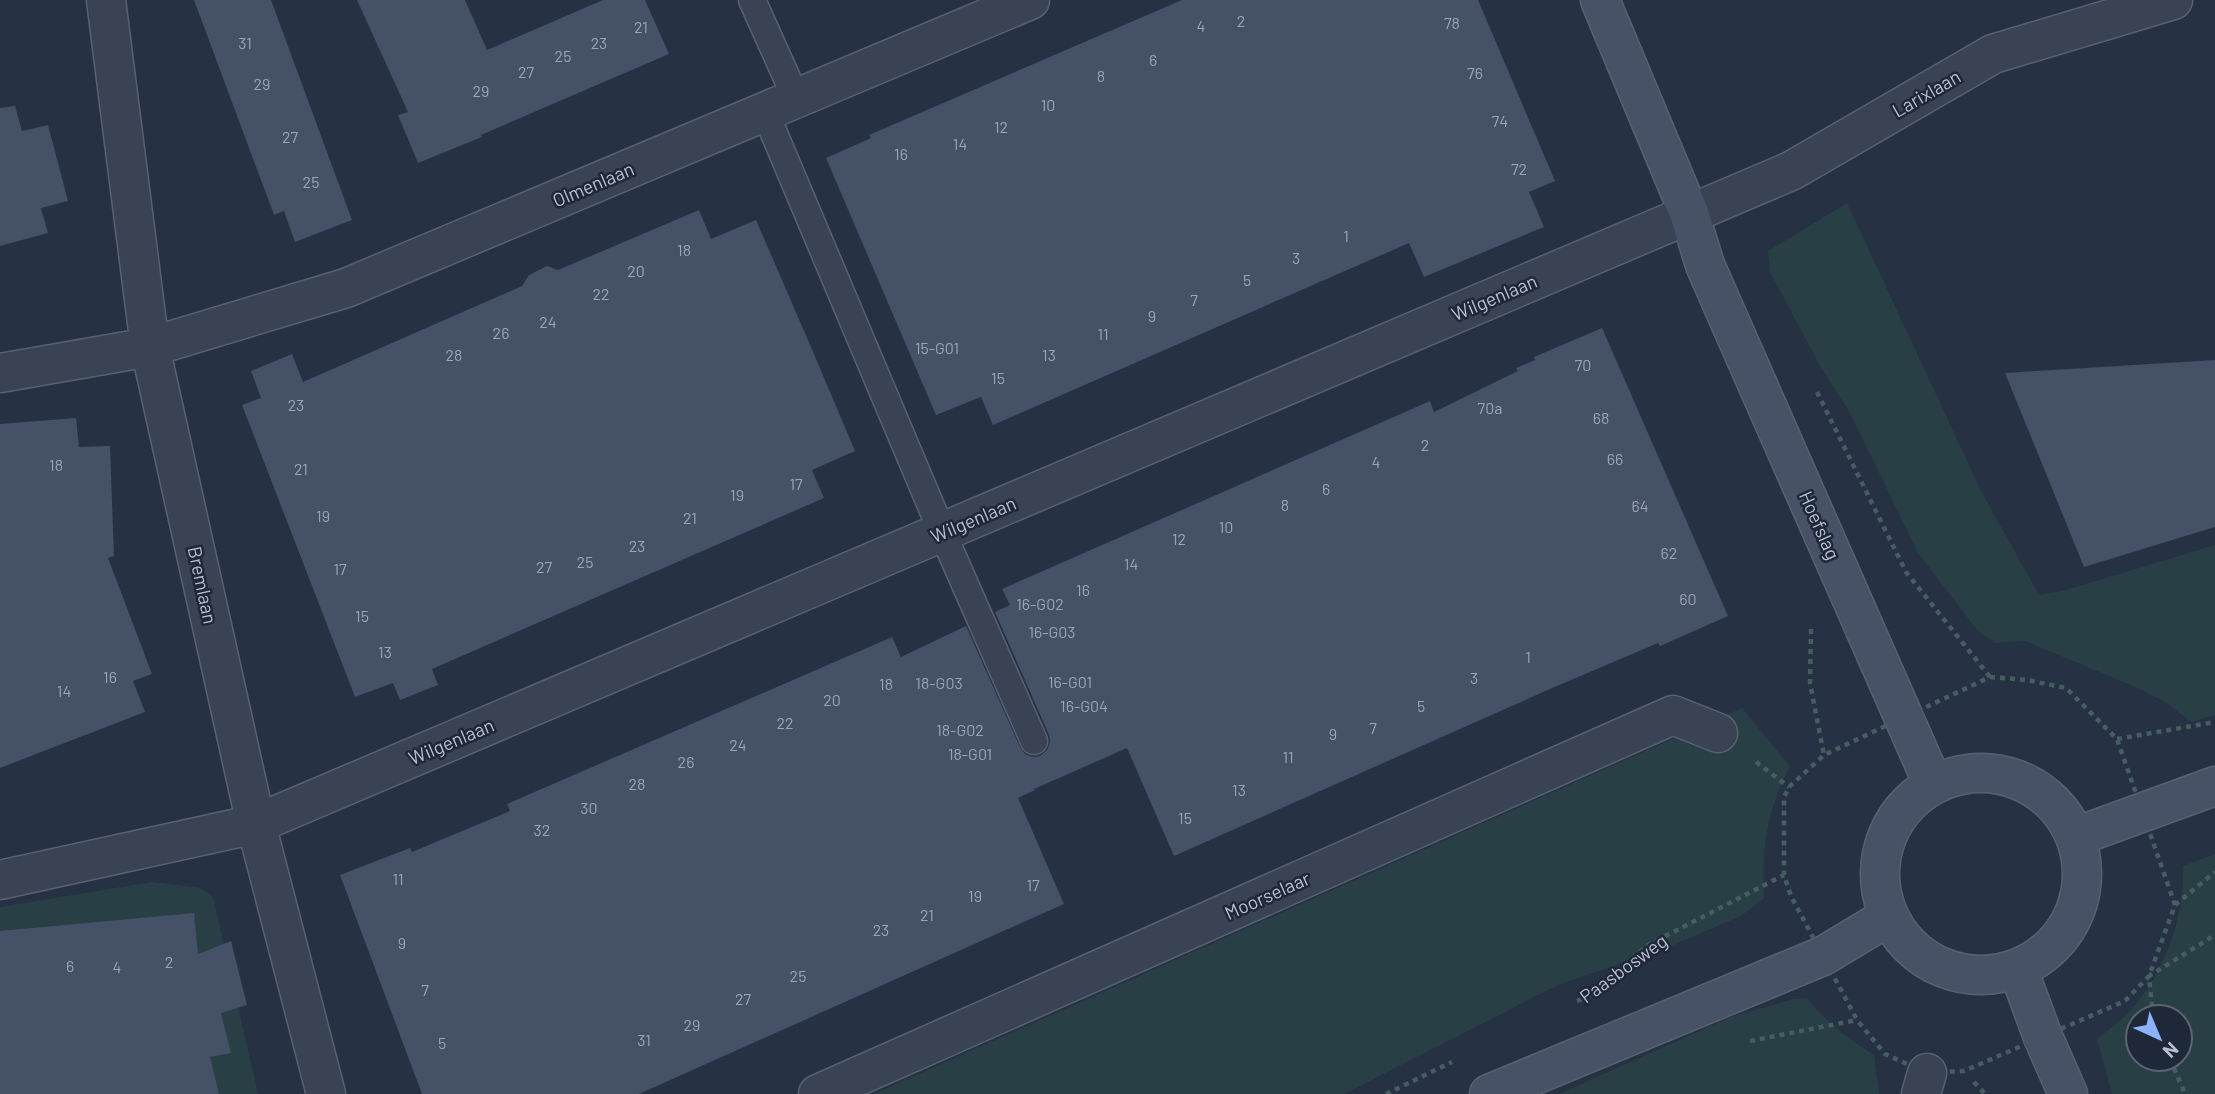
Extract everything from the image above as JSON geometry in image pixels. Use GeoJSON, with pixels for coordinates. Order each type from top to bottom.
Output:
{"type":"FeatureCollection","features":[{"type":"Feature","properties":{"kind":"street","name":"Bremlaan"},"geometry":{"type":"LineString","coordinates":[[106,0],[150,347],[256,824],[326,1094]]}},
{"type":"Feature","properties":{"kind":"street","name":"Olmenlaan"},"geometry":{"type":"LineString","coordinates":[[150,347],[346,288],[1030,0]]}},
{"type":"Feature","properties":{"kind":"street","name":"Hoefslag"},"geometry":{"type":"LineString","coordinates":[[1600,0],[1689,213],[1705,265],[1933,784]]}},
{"type":"Feature","properties":{"kind":"street","name":"Larixlaan"},"geometry":{"type":"LineString","coordinates":[[1689,213],[1791,171],[1993,54],[2173,0]]}},
{"type":"Feature","properties":{"kind":"street","name":"Wilgenlaan"},"geometry":{"type":"LineString","coordinates":[[256,824],[1689,213]]}},
{"type":"Feature","properties":{"kind":"street"},"geometry":{"type":"LineString","coordinates":[[0,373],[150,347]]}},
{"type":"Feature","properties":{"kind":"street","name":"Moorselaar"},"geometry":{"type":"LineString","coordinates":[[818,1094],[1674,715],[1718,733]]}},
{"type":"Feature","properties":{"kind":"street"},"geometry":{"type":"LineString","coordinates":[[1965,774],[1999,774],[2032,786],[2058,808],[2075,837],[2082,867],[2079,900],[2066,928],[2045,953],[2018,969],[1980,976],[1943,969],[1910,948],[1888,917],[1879,880],[1884,842],[1903,808],[1933,784],[1965,774]]}},
{"type":"Feature","properties":{"kind":"street"},"geometry":{"type":"LineString","coordinates":[[2075,837],[2215,786]]}},
{"type":"Feature","properties":{"kind":"street"},"geometry":{"type":"LineString","coordinates":[[0,880],[256,824]]}},
{"type":"Feature","properties":{"kind":"street"},"geometry":{"type":"LineString","coordinates":[[1489,1094],[1823,956],[1888,917]]}},
{"type":"Feature","properties":{"kind":"street"},"geometry":{"type":"LineString","coordinates":[[2018,969],[2068,1094]]}},
{"type":"Feature","properties":{"kind":"lane"},"geometry":{"type":"LineString","coordinates":[[752,0],[781,105],[942,532],[1034,741]]}},
{"type":"Feature","properties":{"kind":"path"},"geometry":{"type":"LineString","coordinates":[[1811,383],[1824,402],[1906,572],[1990,677]]}},
{"type":"Feature","properties":{"kind":"path"},"geometry":{"type":"LineString","coordinates":[[2175,905],[2117,739],[2066,688],[2027,680],[1990,677],[1824,755],[1789,787],[1784,797],[1784,875],[1791,896],[1857,1020],[1885,1054],[1924,1084],[1964,1070],[2124,1001],[2150,976],[2215,935]]}},
{"type":"Feature","properties":{"kind":"path"},"geometry":{"type":"LineString","coordinates":[[2117,739],[2215,722]]}},
{"type":"Feature","properties":{"kind":"path"},"geometry":{"type":"LineString","coordinates":[[2152,1003],[2150,976],[2175,905],[2215,872]]}},
{"type":"Feature","properties":{"kind":"path","name":"Paasbosweg"},"geometry":{"type":"LineString","coordinates":[[1574,1003],[1587,997],[1648,945],[1784,875]]}},
{"type":"Feature","properties":{"kind":"path"},"geometry":{"type":"LineString","coordinates":[[1386,1094],[1461,1058]]}},
{"type":"Feature","properties":{"kind":"path"},"geometry":{"type":"LineString","coordinates":[[2176,1073],[2185,1094]]}},
{"type":"Feature","properties":{"kind":"green space"},"geometry":{"type":"Polygon","coordinates":[[[1847,203],[1982,493],[2039,595],[2063,591],[2215,545],[2215,715],[2191,722],[2167,703],[2140,689],[2025,641],[1995,643],[1978,631],[1918,553],[1849,411],[1820,366],[1770,272],[1768,251],[1847,203]]]}},
{"type":"Feature","properties":{"kind":"green space"},"geometry":{"type":"Polygon","coordinates":[[[1742,708],[1790,766],[1767,830],[1764,898],[1741,916],[1666,948],[1560,984],[1344,1094],[874,1094],[1742,708]]]}},
{"type":"Feature","properties":{"kind":"green space"},"geometry":{"type":"Polygon","coordinates":[[[2215,854],[2215,1094],[2112,1094],[2097,1039],[2124,1017],[2124,1073],[2194,1073],[2194,1003],[2136,1003],[2149,986],[2168,948],[2180,908],[2183,866],[2215,854]]]}},
{"type":"Feature","properties":{"kind":"green space"},"geometry":{"type":"Polygon","coordinates":[[[152,882],[201,888],[213,897],[258,1094],[0,1094],[0,907],[152,882]]]}},
{"type":"Feature","properties":{"kind":"green space"},"geometry":{"type":"Polygon","coordinates":[[[1807,998],[1838,1030],[1874,1055],[1879,1094],[1559,1094],[1733,1016],[1794,999],[1807,998]]]}},
{"type":"Feature","properties":{"kind":"building"},"geometry":{"type":"Polygon","coordinates":[[[194,0],[271,0],[352,220],[295,242],[284,211],[274,215],[194,0]]]}},
{"type":"Feature","properties":{"kind":"building"},"geometry":{"type":"Polygon","coordinates":[[[357,0],[465,0],[487,50],[603,0],[645,0],[669,54],[418,163],[398,115],[408,112],[357,0]]]}},
{"type":"Feature","properties":{"kind":"building"},"geometry":{"type":"Polygon","coordinates":[[[1182,0],[1478,0],[1555,181],[1529,192],[1544,227],[1424,277],[1409,243],[993,425],[981,397],[936,415],[826,158],[871,138],[869,135],[1182,0]]]}},
{"type":"Feature","properties":{"kind":"building"},"geometry":{"type":"Polygon","coordinates":[[[15,106],[22,131],[48,125],[68,201],[41,208],[48,233],[0,246],[0,108],[15,106]]]}},
{"type":"Feature","properties":{"kind":"building"},"geometry":{"type":"Polygon","coordinates":[[[699,210],[711,239],[756,220],[855,451],[812,470],[824,498],[432,669],[438,685],[400,700],[393,683],[355,697],[242,405],[261,398],[251,371],[292,354],[303,382],[522,286],[529,275],[547,266],[558,270],[699,210]]]}},
{"type":"Feature","properties":{"kind":"building"},"geometry":{"type":"Polygon","coordinates":[[[1602,328],[1728,616],[1550,689],[1174,856],[1127,748],[1018,798],[1064,904],[639,1094],[422,1094],[340,875],[410,848],[412,852],[510,811],[507,804],[892,637],[901,657],[966,626],[1020,747],[1025,754],[1040,756],[1047,750],[1049,735],[995,612],[1010,605],[1002,589],[1430,401],[1434,412],[1518,371],[1516,368],[1535,360],[1534,357],[1602,328]]]}},
{"type":"Feature","properties":{"kind":"building"},"geometry":{"type":"Polygon","coordinates":[[[2215,360],[2215,527],[2084,567],[2005,373],[2215,360]]]}},
{"type":"Feature","properties":{"kind":"building"},"geometry":{"type":"Polygon","coordinates":[[[76,418],[79,447],[110,446],[114,556],[108,558],[152,674],[133,681],[145,712],[0,768],[0,424],[76,418]]]}},
{"type":"Feature","properties":{"kind":"building"},"geometry":{"type":"Polygon","coordinates":[[[194,913],[198,954],[231,941],[247,1005],[221,1013],[231,1053],[210,1057],[219,1094],[0,1094],[0,931],[194,913]]]}}]}
